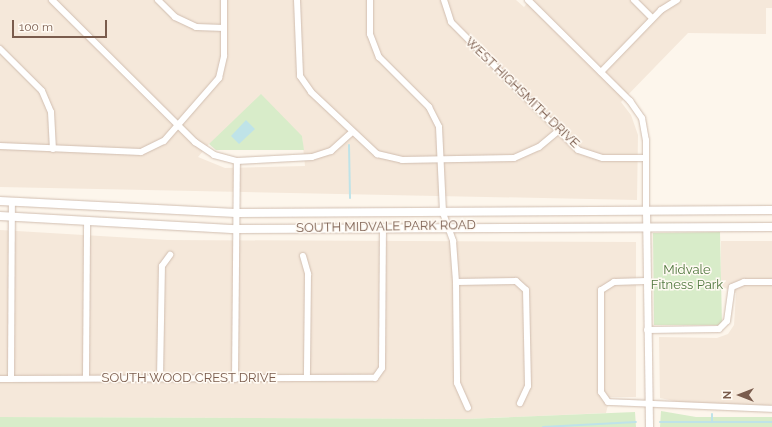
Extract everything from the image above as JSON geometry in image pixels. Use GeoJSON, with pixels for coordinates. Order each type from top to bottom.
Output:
{"type":"FeatureCollection","features":[{"type":"Feature","properties":{"kind":"main road","name":"SOUTH MIDVALE PARK ROAD"},"geometry":{"type":"LineString","coordinates":[[0,201],[236,213],[445,220],[646,226],[772,226]]}},
{"type":"Feature","properties":{"kind":"main road","name":"SOUTH MIDVALE PARK ROAD"},"geometry":{"type":"LineString","coordinates":[[0,216],[87,223],[383,227],[445,220],[646,210],[772,210]]}},
{"type":"Feature","properties":{"kind":"street"},"geometry":{"type":"LineString","coordinates":[[52,0],[179,125],[214,155],[237,161],[312,158],[331,151],[352,132]]}},
{"type":"Feature","properties":{"kind":"street"},"geometry":{"type":"LineString","coordinates":[[158,0],[175,17],[196,27],[224,28]]}},
{"type":"Feature","properties":{"kind":"street"},"geometry":{"type":"LineString","coordinates":[[0,146],[141,152],[164,141],[219,78],[224,28],[224,0]]}},
{"type":"Feature","properties":{"kind":"street"},"geometry":{"type":"LineString","coordinates":[[297,0],[300,76],[352,132],[377,154],[402,160],[514,158],[540,148],[558,131]]}},
{"type":"Feature","properties":{"kind":"street"},"geometry":{"type":"LineString","coordinates":[[370,0],[374,46],[435,116],[442,141],[445,220],[453,241],[456,282],[457,383],[468,408]]}},
{"type":"Feature","properties":{"kind":"street","name":"WEST HIGHSMITH DRIVE"},"geometry":{"type":"LineString","coordinates":[[444,0],[451,22],[578,150],[590,156],[646,158]]}},
{"type":"Feature","properties":{"kind":"street"},"geometry":{"type":"LineString","coordinates":[[528,0],[601,72],[642,118],[646,158],[646,281],[649,427]]}},
{"type":"Feature","properties":{"kind":"street"},"geometry":{"type":"LineString","coordinates":[[634,0],[652,18]]}},
{"type":"Feature","properties":{"kind":"street"},"geometry":{"type":"LineString","coordinates":[[601,72],[652,18],[677,0]]}},
{"type":"Feature","properties":{"kind":"street"},"geometry":{"type":"LineString","coordinates":[[1,52],[42,91],[51,112],[53,149]]}},
{"type":"Feature","properties":{"kind":"street"},"geometry":{"type":"LineString","coordinates":[[235,379],[237,161]]}},
{"type":"Feature","properties":{"kind":"street"},"geometry":{"type":"LineString","coordinates":[[11,379],[12,202]]}},
{"type":"Feature","properties":{"kind":"street"},"geometry":{"type":"LineString","coordinates":[[86,377],[87,223]]}},
{"type":"Feature","properties":{"kind":"street","name":"SOUTH WOOD CREST DRIVE"},"geometry":{"type":"LineString","coordinates":[[0,379],[86,377],[235,379],[307,378],[367,380],[378,377],[382,368],[383,227]]}},
{"type":"Feature","properties":{"kind":"street"},"geometry":{"type":"LineString","coordinates":[[160,378],[162,266],[170,255]]}},
{"type":"Feature","properties":{"kind":"street"},"geometry":{"type":"LineString","coordinates":[[303,256],[308,274],[307,378]]}},
{"type":"Feature","properties":{"kind":"street"},"geometry":{"type":"LineString","coordinates":[[456,282],[516,281],[526,290],[528,386],[520,403]]}},
{"type":"Feature","properties":{"kind":"street"},"geometry":{"type":"LineString","coordinates":[[646,281],[614,282],[601,290],[601,384],[608,402],[772,408]]}},
{"type":"Feature","properties":{"kind":"street"},"geometry":{"type":"LineString","coordinates":[[647,330],[719,328],[727,321],[732,287],[744,282],[772,282]]}},
{"type":"Feature","properties":{"kind":"shaded area"},"geometry":{"type":"Polygon","coordinates":[[[0,0],[516,0],[524,7],[530,0],[772,0],[772,8],[766,8],[766,34],[688,33],[621,102],[631,115],[638,135],[637,200],[0,187],[0,0]],[[302,136],[209,144],[198,157],[225,168],[305,166],[302,136]]]}},
{"type":"Feature","properties":{"kind":"shaded area"},"geometry":{"type":"Polygon","coordinates":[[[0,230],[167,240],[636,242],[636,397],[610,397],[606,413],[466,419],[0,417],[0,230]]]}},
{"type":"Feature","properties":{"kind":"shaded area"},"geometry":{"type":"Polygon","coordinates":[[[721,241],[772,241],[772,405],[693,405],[660,398],[659,337],[717,338],[728,334],[734,325],[736,293],[721,286],[721,241]]]}},
{"type":"Feature","properties":{"kind":"green space"},"geometry":{"type":"Polygon","coordinates":[[[261,94],[302,136],[304,150],[216,150],[209,144],[261,94]]]}},
{"type":"Feature","properties":{"kind":"green space","name":"Midvale Fitness Park"},"geometry":{"type":"Polygon","coordinates":[[[720,232],[722,325],[654,325],[653,233],[720,232]]]}},
{"type":"Feature","properties":{"kind":"green space"},"geometry":{"type":"Polygon","coordinates":[[[661,411],[696,417],[772,417],[772,427],[660,427],[661,411]]]}},
{"type":"Feature","properties":{"kind":"green space"},"geometry":{"type":"Polygon","coordinates":[[[635,412],[636,427],[0,427],[0,417],[466,419],[635,412]]]}},
{"type":"Feature","properties":{"kind":"water"},"geometry":{"type":"Polygon","coordinates":[[[246,120],[255,129],[239,144],[231,136],[246,120]]]}},
{"type":"Feature","properties":{"kind":"waterway"},"geometry":{"type":"LineString","coordinates":[[349,145],[350,198]]}},
{"type":"Feature","properties":{"kind":"waterway"},"geometry":{"type":"LineString","coordinates":[[712,414],[712,422]]}},
{"type":"Feature","properties":{"kind":"waterway"},"geometry":{"type":"LineString","coordinates":[[543,427],[636,422]]}},
{"type":"Feature","properties":{"kind":"waterway"},"geometry":{"type":"LineString","coordinates":[[660,422],[772,422]]}}]}
